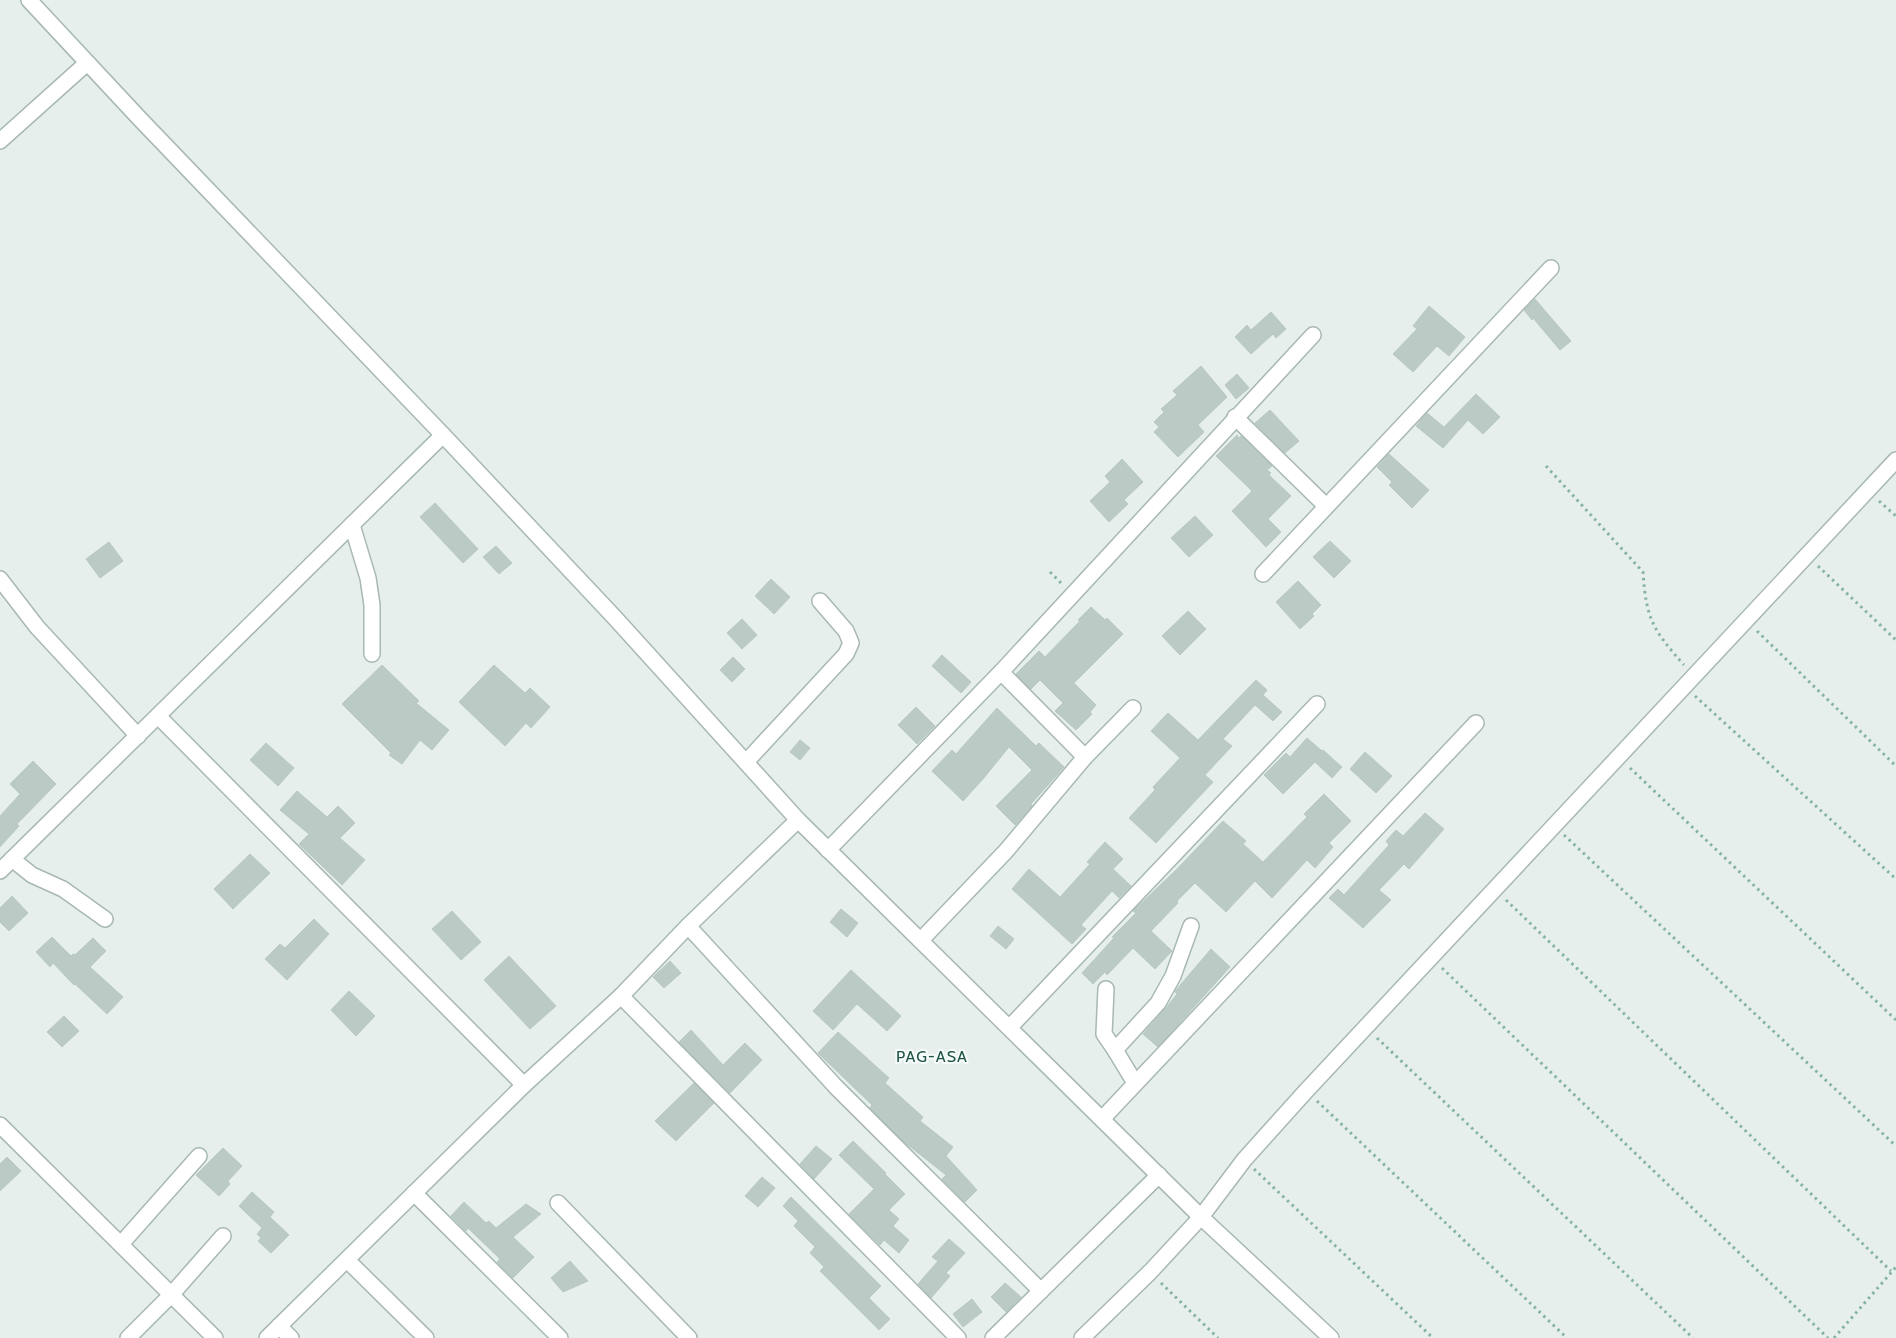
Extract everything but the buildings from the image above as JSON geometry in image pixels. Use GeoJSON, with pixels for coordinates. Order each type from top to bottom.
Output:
{"type":"FeatureCollection","features":[{"type":"Feature","properties":{"kind":"street"},"geometry":{"type":"LineString","coordinates":[[29,0],[87,63],[444,435],[616,619],[798,820],[922,940],[1201,1217],[1331,1338]]}},
{"type":"Feature","properties":{"kind":"street"},"geometry":{"type":"LineString","coordinates":[[0,141],[87,63]]}},
{"type":"Feature","properties":{"kind":"street"},"geometry":{"type":"LineString","coordinates":[[1263,574],[1551,268]]}},
{"type":"Feature","properties":{"kind":"street"},"geometry":{"type":"LineString","coordinates":[[828,850],[1001,672],[1235,417],[1313,335]]}},
{"type":"Feature","properties":{"kind":"street"},"geometry":{"type":"LineString","coordinates":[[1235,417],[1326,506]]}},
{"type":"Feature","properties":{"kind":"street"},"geometry":{"type":"LineString","coordinates":[[0,870],[444,435]]}},
{"type":"Feature","properties":{"kind":"street"},"geometry":{"type":"LineString","coordinates":[[1082,1338],[1150,1272],[1201,1217],[1244,1160],[1306,1091],[1896,460]]}},
{"type":"Feature","properties":{"kind":"street"},"geometry":{"type":"LineString","coordinates":[[352,525],[368,578],[372,606],[372,654]]}},
{"type":"Feature","properties":{"kind":"street"},"geometry":{"type":"LineString","coordinates":[[0,578],[37,628],[138,736]]}},
{"type":"Feature","properties":{"kind":"street"},"geometry":{"type":"LineString","coordinates":[[0,600],[16,598]]}},
{"type":"Feature","properties":{"kind":"street"},"geometry":{"type":"LineString","coordinates":[[746,762],[846,654],[852,643],[846,631],[820,601]]}},
{"type":"Feature","properties":{"kind":"street"},"geometry":{"type":"LineString","coordinates":[[1001,672],[1085,757]]}},
{"type":"Feature","properties":{"kind":"street"},"geometry":{"type":"LineString","coordinates":[[1010,1027],[1317,704]]}},
{"type":"Feature","properties":{"kind":"street"},"geometry":{"type":"LineString","coordinates":[[922,940],[1006,851],[1085,757],[1133,708]]}},
{"type":"Feature","properties":{"kind":"street"},"geometry":{"type":"LineString","coordinates":[[158,716],[524,1085]]}},
{"type":"Feature","properties":{"kind":"street"},"geometry":{"type":"LineString","coordinates":[[1102,1119],[1476,722]]}},
{"type":"Feature","properties":{"kind":"street"},"geometry":{"type":"LineString","coordinates":[[267,1338],[524,1085],[621,996],[688,926],[798,820]]}},
{"type":"Feature","properties":{"kind":"street"},"geometry":{"type":"LineString","coordinates":[[12,859],[32,875],[62,889],[105,919]]}},
{"type":"Feature","properties":{"kind":"street"},"geometry":{"type":"LineString","coordinates":[[688,926],[836,1087],[1041,1291]]}},
{"type":"Feature","properties":{"kind":"street"},"geometry":{"type":"LineString","coordinates":[[1115,1050],[1158,1004],[1173,976],[1191,926]]}},
{"type":"Feature","properties":{"kind":"street"},"geometry":{"type":"LineString","coordinates":[[1106,989],[1104,1034],[1135,1083]]}},
{"type":"Feature","properties":{"kind":"street"},"geometry":{"type":"LineString","coordinates":[[621,996],[958,1338]]}},
{"type":"Feature","properties":{"kind":"street"},"geometry":{"type":"LineString","coordinates":[[0,1125],[215,1338]]}},
{"type":"Feature","properties":{"kind":"street"},"geometry":{"type":"LineString","coordinates":[[121,1244],[199,1156]]}},
{"type":"Feature","properties":{"kind":"street"},"geometry":{"type":"LineString","coordinates":[[993,1338],[1159,1175]]}},
{"type":"Feature","properties":{"kind":"street"},"geometry":{"type":"LineString","coordinates":[[414,1193],[560,1338]]}},
{"type":"Feature","properties":{"kind":"street"},"geometry":{"type":"LineString","coordinates":[[558,1203],[689,1338]]}},
{"type":"Feature","properties":{"kind":"street"},"geometry":{"type":"LineString","coordinates":[[128,1338],[171,1295],[223,1236]]}},
{"type":"Feature","properties":{"kind":"street"},"geometry":{"type":"LineString","coordinates":[[347,1260],[426,1338]]}},
{"type":"Feature","properties":{"kind":"street"},"geometry":{"type":"LineString","coordinates":[[280,1326],[291,1338]]}},
{"type":"Feature","properties":{"kind":"path"},"geometry":{"type":"LineString","coordinates":[[1546,466],[1643,572],[1644,596],[1651,622],[1689,681],[1896,879]]}},
{"type":"Feature","properties":{"kind":"path"},"geometry":{"type":"LineString","coordinates":[[1868,490],[1896,516]]}},
{"type":"Feature","properties":{"kind":"path"},"geometry":{"type":"LineString","coordinates":[[1807,555],[1896,640]]}},
{"type":"Feature","properties":{"kind":"path"},"geometry":{"type":"LineString","coordinates":[[1746,620],[1896,766]]}},
{"type":"Feature","properties":{"kind":"path"},"geometry":{"type":"LineString","coordinates":[[1618,757],[1896,1020]]}},
{"type":"Feature","properties":{"kind":"path"},"geometry":{"type":"LineString","coordinates":[[1554,826],[1896,1146]]}},
{"type":"Feature","properties":{"kind":"path"},"geometry":{"type":"LineString","coordinates":[[1494,889],[1891,1271]]}},
{"type":"Feature","properties":{"kind":"path"},"geometry":{"type":"LineString","coordinates":[[1431,957],[1828,1338]]}},
{"type":"Feature","properties":{"kind":"path"},"geometry":{"type":"LineString","coordinates":[[1365,1027],[1693,1338]]}},
{"type":"Feature","properties":{"kind":"path"},"geometry":{"type":"LineString","coordinates":[[1306,1091],[1567,1338]]}},
{"type":"Feature","properties":{"kind":"path"},"geometry":{"type":"LineString","coordinates":[[1244,1160],[1433,1338]]}},
{"type":"Feature","properties":{"kind":"path"},"geometry":{"type":"LineString","coordinates":[[1834,1338],[1896,1267]]}},
{"type":"Feature","properties":{"kind":"path"},"geometry":{"type":"LineString","coordinates":[[1150,1272],[1218,1338]]}},
{"type":"Feature","properties":{"kind":"district","name":"PAG-ASA"},"geometry":{"type":"Point","coordinates":[932,1056]}}]}
